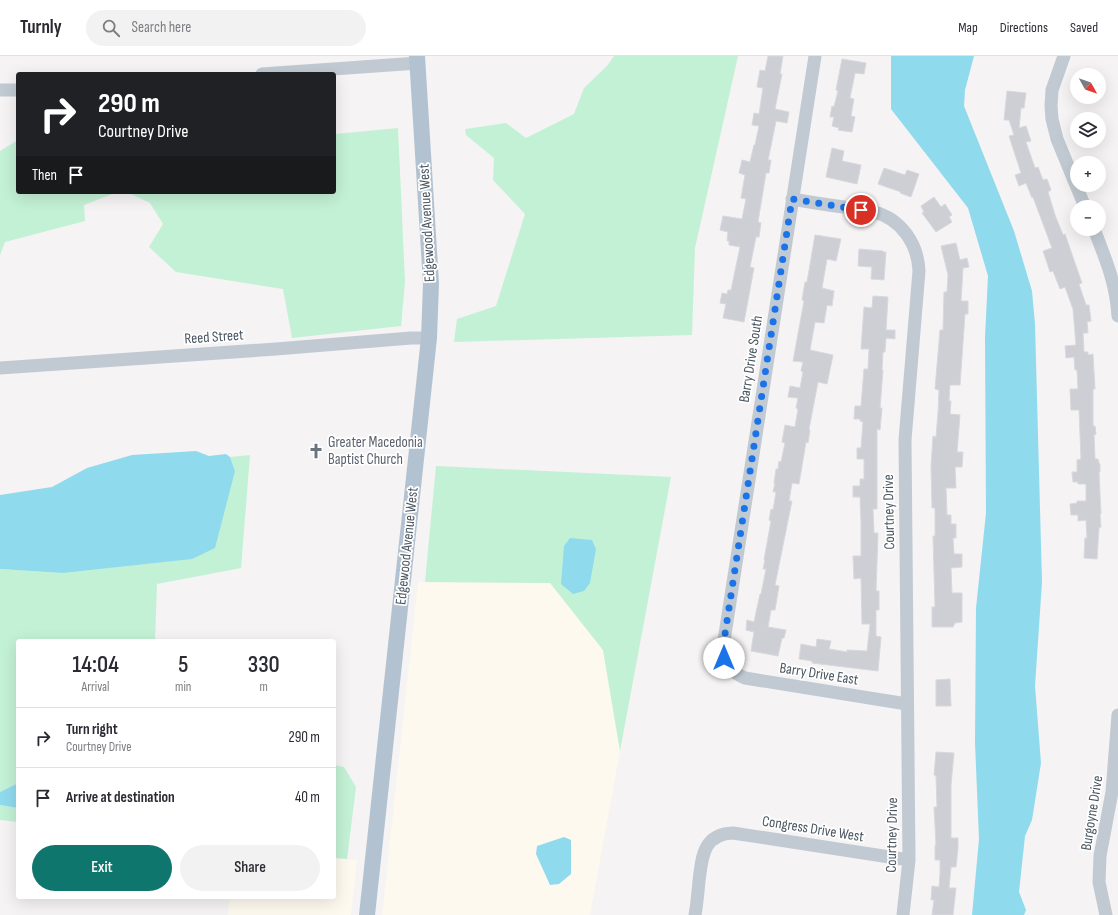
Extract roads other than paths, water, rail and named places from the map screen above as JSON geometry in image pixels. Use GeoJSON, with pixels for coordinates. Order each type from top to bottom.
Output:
{"type":"FeatureCollection","features":[{"type":"Feature","properties":{"kind":"main road","name":"Edgewood Avenue West"},"geometry":{"type":"LineString","coordinates":[[367,915],[430,338],[431,284],[418,59]]}},
{"type":"Feature","properties":{"kind":"street","name":"Barry Drive South"},"geometry":{"type":"LineString","coordinates":[[728,667],[724,658],[723,647],[815,56]]}},
{"type":"Feature","properties":{"kind":"street"},"geometry":{"type":"LineString","coordinates":[[1064,56],[1052,90],[1052,119],[1057,139],[1082,200]]}},
{"type":"Feature","properties":{"kind":"street"},"geometry":{"type":"LineString","coordinates":[[283,72],[418,59]]}},
{"type":"Feature","properties":{"kind":"street"},"geometry":{"type":"LineString","coordinates":[[0,90],[16,90]]}},
{"type":"Feature","properties":{"kind":"street","name":"Courtney Drive"},"geometry":{"type":"LineString","coordinates":[[792,199],[875,212],[889,218],[900,226],[909,237],[915,249],[918,261],[919,271],[905,440],[909,860],[903,915]]}},
{"type":"Feature","properties":{"kind":"street"},"geometry":{"type":"LineString","coordinates":[[1097,236],[1115,273],[1118,316]]}},
{"type":"Feature","properties":{"kind":"street","name":"Reed Street"},"geometry":{"type":"LineString","coordinates":[[0,368],[411,338],[430,338]]}},
{"type":"Feature","properties":{"kind":"street","name":"Barry Drive East"},"geometry":{"type":"LineString","coordinates":[[728,667],[736,674],[745,678],[907,704]]}},
{"type":"Feature","properties":{"kind":"street","name":"Burgoyne Drive"},"geometry":{"type":"LineString","coordinates":[[1106,915],[1099,882],[1100,856],[1112,792],[1118,715]]}},
{"type":"Feature","properties":{"kind":"street","name":"Congress Drive West"},"geometry":{"type":"LineString","coordinates":[[695,915],[702,856],[706,847],[714,838],[723,834],[733,833],[909,860]]}},
{"type":"Feature","properties":{"kind":"water"},"geometry":{"type":"Polygon","coordinates":[[[891,56],[974,56],[965,90],[964,106],[1014,231],[1032,291],[1035,324],[1042,582],[1035,686],[1041,763],[1032,820],[1025,836],[1019,892],[1026,910],[1024,915],[972,915],[979,839],[975,743],[976,608],[986,513],[985,337],[988,276],[968,208],[891,109],[891,56]]]}},
{"type":"Feature","properties":{"kind":"water"},"geometry":{"type":"Polygon","coordinates":[[[196,451],[209,456],[226,454],[230,457],[235,471],[215,548],[192,559],[62,573],[0,569],[0,495],[52,487],[87,468],[132,455],[196,451]]]}},
{"type":"Feature","properties":{"kind":"water"},"geometry":{"type":"Polygon","coordinates":[[[570,538],[592,540],[596,549],[590,583],[584,591],[573,594],[561,584],[564,546],[570,538]]]}},
{"type":"Feature","properties":{"kind":"water"},"geometry":{"type":"Polygon","coordinates":[[[16,784],[16,808],[0,805],[0,792],[16,784]]]}},
{"type":"Feature","properties":{"kind":"water"},"geometry":{"type":"Polygon","coordinates":[[[564,837],[571,840],[571,874],[559,884],[550,885],[536,854],[537,846],[564,837]]]}},
{"type":"Feature","properties":{"kind":"place","name":"Greater Macedonia Baptist Church"},"geometry":{"type":"Point","coordinates":[316,451]}}]}
